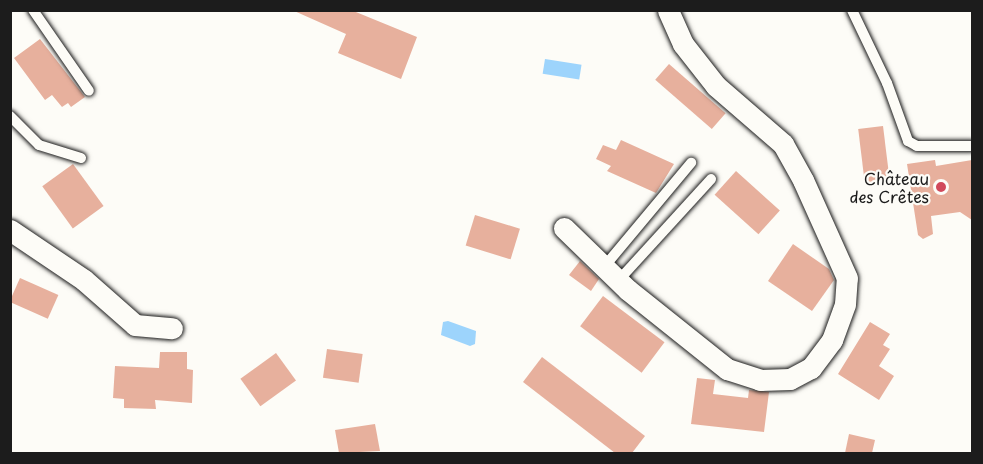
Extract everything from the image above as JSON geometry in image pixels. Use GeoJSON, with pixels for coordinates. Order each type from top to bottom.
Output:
{"type":"FeatureCollection","features":[{"type":"Feature","properties":{"kind":"street"},"geometry":{"type":"LineString","coordinates":[[564,228],[611,274],[709,357],[727,369],[760,380],[790,379],[811,368],[832,340],[846,304],[847,278],[783,144],[716,86],[683,44],[668,10]]}},
{"type":"Feature","properties":{"kind":"street"},"geometry":{"type":"LineString","coordinates":[[10,230],[84,280],[135,325],[172,328]]}},
{"type":"Feature","properties":{"kind":"lane"},"geometry":{"type":"LineString","coordinates":[[33,10],[89,91]]}},
{"type":"Feature","properties":{"kind":"lane"},"geometry":{"type":"LineString","coordinates":[[852,10],[887,83],[908,141],[917,146],[972,146]]}},
{"type":"Feature","properties":{"kind":"lane"},"geometry":{"type":"LineString","coordinates":[[10,116],[39,145],[81,158]]}},
{"type":"Feature","properties":{"kind":"lane"},"geometry":{"type":"LineString","coordinates":[[611,274],[691,163]]}},
{"type":"Feature","properties":{"kind":"lane"},"geometry":{"type":"LineString","coordinates":[[611,274],[711,179]]}},
{"type":"Feature","properties":{"kind":"water"},"geometry":{"type":"Polygon","coordinates":[[[545,59],[582,65],[579,80],[543,74],[545,59]]]}},
{"type":"Feature","properties":{"kind":"water"},"geometry":{"type":"Polygon","coordinates":[[[448,321],[476,331],[475,344],[470,346],[441,335],[443,322],[448,321]]]}},
{"type":"Feature","properties":{"kind":"building"},"geometry":{"type":"Polygon","coordinates":[[[292,10],[351,10],[417,37],[401,79],[338,53],[346,34],[292,10]]]}},
{"type":"Feature","properties":{"kind":"building"},"geometry":{"type":"Polygon","coordinates":[[[40,39],[85,97],[71,107],[68,103],[62,107],[52,95],[45,100],[14,58],[40,39]]]}},
{"type":"Feature","properties":{"kind":"building"},"geometry":{"type":"Polygon","coordinates":[[[669,64],[726,113],[712,129],[655,80],[669,64]]]}},
{"type":"Feature","properties":{"kind":"building"},"geometry":{"type":"Polygon","coordinates":[[[883,126],[890,180],[865,183],[858,129],[883,126]]]}},
{"type":"Feature","properties":{"kind":"building"},"geometry":{"type":"Polygon","coordinates":[[[621,140],[674,164],[656,193],[607,171],[611,166],[596,159],[603,145],[616,150],[621,140]]]}},
{"type":"Feature","properties":{"kind":"building","name":"Château des Crêtes"},"geometry":{"type":"Polygon","coordinates":[[[935,160],[936,166],[972,160],[972,220],[960,212],[931,216],[933,234],[923,239],[918,235],[907,164],[935,160]]]}},
{"type":"Feature","properties":{"kind":"building"},"geometry":{"type":"Polygon","coordinates":[[[73,164],[104,206],[73,228],[42,186],[73,164]]]}},
{"type":"Feature","properties":{"kind":"building"},"geometry":{"type":"Polygon","coordinates":[[[736,171],[780,210],[758,234],[715,195],[736,171]]]}},
{"type":"Feature","properties":{"kind":"building"},"geometry":{"type":"Polygon","coordinates":[[[475,215],[520,229],[511,259],[466,246],[475,215]]]}},
{"type":"Feature","properties":{"kind":"building"},"geometry":{"type":"Polygon","coordinates":[[[793,244],[829,269],[834,280],[812,311],[768,281],[793,244]]]}},
{"type":"Feature","properties":{"kind":"building"},"geometry":{"type":"Polygon","coordinates":[[[580,261],[599,279],[591,291],[569,275],[580,261]]]}},
{"type":"Feature","properties":{"kind":"building"},"geometry":{"type":"Polygon","coordinates":[[[20,278],[58,295],[48,319],[10,302],[20,278]]]}},
{"type":"Feature","properties":{"kind":"building"},"geometry":{"type":"Polygon","coordinates":[[[603,296],[664,342],[642,373],[580,326],[603,296]]]}},
{"type":"Feature","properties":{"kind":"building"},"geometry":{"type":"Polygon","coordinates":[[[870,322],[890,334],[883,345],[890,349],[879,366],[894,376],[879,400],[838,374],[870,322]]]}},
{"type":"Feature","properties":{"kind":"building"},"geometry":{"type":"Polygon","coordinates":[[[327,349],[363,354],[359,383],[323,378],[327,349]]]}},
{"type":"Feature","properties":{"kind":"building"},"geometry":{"type":"Polygon","coordinates":[[[160,352],[187,352],[187,369],[193,370],[192,403],[155,400],[156,409],[124,408],[124,399],[113,398],[115,366],[159,368],[160,352]]]}},
{"type":"Feature","properties":{"kind":"building"},"geometry":{"type":"Polygon","coordinates":[[[276,353],[296,381],[260,406],[240,379],[276,353]]]}},
{"type":"Feature","properties":{"kind":"building"},"geometry":{"type":"Polygon","coordinates":[[[542,357],[645,436],[632,453],[615,453],[523,382],[542,357]]]}},
{"type":"Feature","properties":{"kind":"building"},"geometry":{"type":"Polygon","coordinates":[[[697,378],[715,380],[713,394],[748,398],[749,390],[769,392],[764,432],[691,424],[697,378]]]}},
{"type":"Feature","properties":{"kind":"building"},"geometry":{"type":"Polygon","coordinates":[[[375,424],[380,451],[339,453],[335,430],[375,424]]]}},
{"type":"Feature","properties":{"kind":"building"},"geometry":{"type":"Polygon","coordinates":[[[849,434],[875,440],[872,453],[845,453],[849,434]]]}},
{"type":"Feature","properties":{"kind":"place","name":"Château des Crêtes"},"geometry":{"type":"Point","coordinates":[941,187]}}]}
